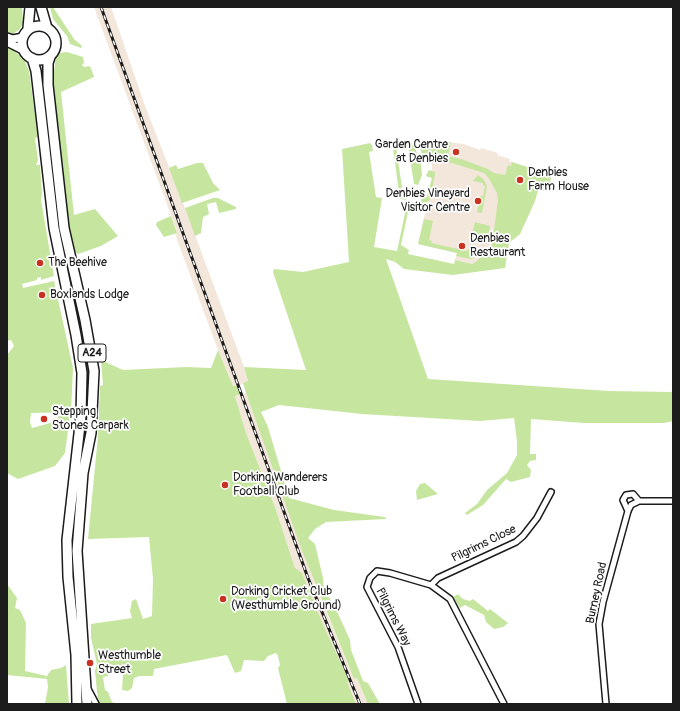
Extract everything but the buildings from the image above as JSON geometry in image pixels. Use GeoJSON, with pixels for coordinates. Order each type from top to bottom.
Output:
{"type":"FeatureCollection","features":[{"type":"Feature","properties":{"kind":"highway"},"geometry":{"type":"LineString","coordinates":[[26,32],[41,26],[52,32],[56,46],[50,57],[38,59],[28,54],[26,32],[30,7]]}},
{"type":"Feature","properties":{"kind":"highway"},"geometry":{"type":"LineString","coordinates":[[41,7],[47,28]]}},
{"type":"Feature","properties":{"kind":"highway","name":"A24"},"geometry":{"type":"LineString","coordinates":[[28,54],[36,71],[54,228],[76,335],[82,373],[81,416],[67,546],[68,576],[76,655],[77,704]]}},
{"type":"Feature","properties":{"kind":"highway","name":"A24"},"geometry":{"type":"LineString","coordinates":[[50,57],[47,70],[48,85],[64,228],[85,320],[94,371],[91,433],[83,473],[77,551],[87,704]]}},
{"type":"Feature","properties":{"kind":"main road"},"geometry":{"type":"LineString","coordinates":[[7,37],[13,39],[26,32]]}},
{"type":"Feature","properties":{"kind":"main road"},"geometry":{"type":"LineString","coordinates":[[7,42],[28,54]]}},
{"type":"Feature","properties":{"kind":"street","name":"Pilgrims Close"},"geometry":{"type":"LineString","coordinates":[[431,585],[438,578],[516,542],[523,536],[537,518],[551,492]]}},
{"type":"Feature","properties":{"kind":"street","name":"Burney Road"},"geometry":{"type":"LineString","coordinates":[[606,704],[599,624],[603,602],[628,511],[623,500],[626,495],[633,494],[639,501],[673,501]]}},
{"type":"Feature","properties":{"kind":"street"},"geometry":{"type":"LineString","coordinates":[[628,511],[631,505],[639,501]]}},
{"type":"Feature","properties":{"kind":"street","name":"Pilgrims Way"},"geometry":{"type":"LineString","coordinates":[[418,704],[398,647],[367,584],[374,573],[380,571],[431,585],[450,599],[456,607],[504,704]]}},
{"type":"Feature","properties":{"kind":"street"},"geometry":{"type":"LineString","coordinates":[[86,684],[96,704]]}},
{"type":"Feature","properties":{"kind":"shaded area"},"geometry":{"type":"Polygon","coordinates":[[[94,7],[111,7],[145,106],[185,208],[244,367],[248,381],[238,386],[233,386],[218,350],[175,234],[177,233],[172,218],[94,7]]]}},
{"type":"Feature","properties":{"kind":"shaded area","name":"Denbies Vineyard Visitor Centre"},"geometry":{"type":"Polygon","coordinates":[[[428,140],[464,144],[480,150],[481,148],[498,153],[497,155],[510,159],[509,161],[551,175],[551,182],[545,191],[538,190],[535,201],[520,234],[509,243],[508,256],[472,264],[455,260],[457,253],[418,244],[427,204],[421,202],[421,200],[422,196],[427,197],[432,178],[426,176],[427,172],[432,170],[432,164],[427,162],[423,157],[419,145],[420,142],[428,140]]]}},
{"type":"Feature","properties":{"kind":"shaded area"},"geometry":{"type":"Polygon","coordinates":[[[246,393],[318,592],[354,679],[357,678],[368,704],[333,704],[293,575],[295,568],[275,507],[246,433],[235,396],[246,393]]]}},
{"type":"Feature","properties":{"kind":"green space"},"geometry":{"type":"Polygon","coordinates":[[[7,7],[22,7],[23,23],[20,29],[13,34],[7,31],[7,7]]]}},
{"type":"Feature","properties":{"kind":"green space"},"geometry":{"type":"Polygon","coordinates":[[[50,7],[53,7],[74,39],[82,46],[81,48],[70,44],[67,36],[53,19],[50,7]]]}},
{"type":"Feature","properties":{"kind":"green space"},"geometry":{"type":"Polygon","coordinates":[[[7,45],[24,59],[29,71],[38,137],[35,138],[38,160],[36,165],[40,165],[41,200],[54,276],[41,280],[41,277],[37,278],[37,280],[22,284],[23,288],[54,281],[73,368],[71,412],[31,413],[30,422],[32,428],[54,422],[59,416],[70,415],[65,453],[55,466],[18,479],[7,473],[7,355],[14,346],[11,340],[7,341],[7,45]]]}},
{"type":"Feature","properties":{"kind":"green space"},"geometry":{"type":"Polygon","coordinates":[[[67,52],[83,57],[84,63],[82,65],[84,67],[89,66],[91,68],[94,77],[61,92],[74,215],[95,209],[118,236],[101,246],[78,254],[73,252],[66,207],[53,79],[56,57],[59,53],[67,52]]]}},
{"type":"Feature","properties":{"kind":"green space"},"geometry":{"type":"Polygon","coordinates":[[[38,62],[44,62],[89,371],[88,414],[76,517],[83,704],[80,704],[70,556],[83,413],[61,254],[38,62]]]}},
{"type":"Feature","properties":{"kind":"green space"},"geometry":{"type":"Polygon","coordinates":[[[429,140],[429,144],[441,144],[441,141],[451,142],[448,156],[461,159],[488,169],[494,173],[505,175],[508,165],[511,166],[512,162],[551,175],[551,178],[545,191],[538,190],[535,201],[520,234],[509,243],[505,268],[453,275],[404,269],[395,262],[386,259],[428,379],[609,391],[673,392],[673,421],[664,423],[584,423],[531,419],[530,454],[536,454],[536,460],[530,461],[527,465],[531,470],[530,477],[511,482],[506,479],[483,505],[467,515],[465,513],[477,504],[487,490],[507,473],[517,455],[514,418],[480,421],[362,414],[279,405],[261,412],[268,427],[289,498],[334,510],[385,517],[386,519],[326,522],[315,529],[308,538],[315,544],[323,578],[324,590],[335,607],[350,640],[351,650],[363,681],[368,683],[380,704],[368,704],[357,678],[354,679],[301,548],[246,393],[243,383],[248,381],[244,367],[306,370],[273,272],[274,269],[303,272],[349,262],[342,149],[370,143],[372,145],[373,151],[369,152],[376,197],[382,198],[374,247],[397,251],[407,204],[414,210],[413,213],[408,212],[401,245],[409,250],[408,254],[454,264],[455,260],[472,264],[476,262],[492,245],[498,200],[497,193],[488,177],[484,173],[452,163],[427,162],[423,157],[419,145],[420,142],[429,140]]]}},
{"type":"Feature","properties":{"kind":"green space"},"geometry":{"type":"Polygon","coordinates":[[[396,141],[400,145],[396,147],[403,194],[406,195],[406,200],[394,197],[395,193],[399,193],[393,147],[388,147],[384,142],[396,141]]]}},
{"type":"Feature","properties":{"kind":"green space"},"geometry":{"type":"Polygon","coordinates":[[[402,141],[410,141],[413,143],[421,164],[422,175],[418,185],[414,184],[408,145],[404,145],[402,141]]]}},
{"type":"Feature","properties":{"kind":"green space"},"geometry":{"type":"Polygon","coordinates":[[[197,163],[203,163],[213,183],[220,190],[182,203],[169,168],[176,165],[178,169],[197,163]]]}},
{"type":"Feature","properties":{"kind":"green space"},"geometry":{"type":"Polygon","coordinates":[[[429,170],[435,172],[435,175],[430,200],[424,204],[421,202],[422,196],[427,197],[432,178],[426,176],[429,170]]]}},
{"type":"Feature","properties":{"kind":"green space"},"geometry":{"type":"Polygon","coordinates":[[[478,175],[484,180],[487,186],[482,213],[477,212],[480,196],[483,196],[485,186],[483,183],[473,181],[478,175]]]}},
{"type":"Feature","properties":{"kind":"green space"},"geometry":{"type":"Polygon","coordinates":[[[213,198],[218,198],[236,207],[236,209],[219,213],[216,202],[207,204],[209,214],[203,217],[201,233],[195,236],[185,208],[213,198]]]}},
{"type":"Feature","properties":{"kind":"green space"},"geometry":{"type":"Polygon","coordinates":[[[171,216],[177,233],[164,237],[156,225],[157,222],[171,216]]]}},
{"type":"Feature","properties":{"kind":"green space"},"geometry":{"type":"Polygon","coordinates":[[[424,219],[433,221],[429,240],[432,241],[431,243],[467,251],[468,249],[472,248],[479,250],[479,252],[474,258],[471,259],[456,256],[457,253],[418,244],[424,219]]]}},
{"type":"Feature","properties":{"kind":"green space"},"geometry":{"type":"Polygon","coordinates":[[[475,222],[490,226],[488,242],[474,240],[471,238],[475,222]]]}},
{"type":"Feature","properties":{"kind":"green space"},"geometry":{"type":"Polygon","coordinates":[[[218,350],[233,386],[238,386],[241,394],[235,396],[246,433],[275,507],[295,568],[302,573],[324,627],[349,681],[347,682],[356,704],[287,704],[278,668],[280,665],[276,653],[268,656],[264,661],[244,660],[241,671],[235,673],[227,655],[154,669],[153,676],[139,676],[134,678],[132,688],[128,691],[122,690],[123,674],[126,674],[127,669],[111,666],[108,676],[103,677],[105,690],[108,692],[112,702],[117,704],[99,703],[95,671],[97,664],[91,638],[91,624],[132,618],[130,611],[132,601],[136,599],[143,619],[152,616],[153,579],[149,537],[88,539],[98,436],[100,386],[103,385],[101,360],[123,370],[186,367],[211,368],[218,350]]]}},
{"type":"Feature","properties":{"kind":"green space"},"geometry":{"type":"Polygon","coordinates":[[[425,483],[438,494],[417,500],[416,491],[420,484],[425,483]]]}},
{"type":"Feature","properties":{"kind":"green space"},"geometry":{"type":"Polygon","coordinates":[[[7,584],[17,598],[15,608],[20,610],[26,623],[25,671],[47,676],[51,670],[61,668],[66,665],[69,704],[45,704],[48,687],[47,679],[7,675],[7,584]]]}},
{"type":"Feature","properties":{"kind":"green space"},"geometry":{"type":"Polygon","coordinates":[[[458,594],[463,599],[470,601],[473,599],[488,611],[490,609],[508,623],[503,627],[494,629],[486,622],[484,615],[465,605],[460,608],[453,597],[458,594]]]}},
{"type":"Feature","properties":{"kind":"railway"},"geometry":{"type":"LineString","coordinates":[[101,7],[308,578],[360,704]]}},
{"type":"Feature","properties":{"kind":"place","name":"Garden Centre at Denbies"},"geometry":{"type":"Point","coordinates":[456,152]}},
{"type":"Feature","properties":{"kind":"place","name":"Denbies Farm House"},"geometry":{"type":"Point","coordinates":[520,180]}},
{"type":"Feature","properties":{"kind":"place","name":"Denbies Vineyard Visitor Centre"},"geometry":{"type":"Point","coordinates":[478,201]}},
{"type":"Feature","properties":{"kind":"place","name":"Denbies Restaurant"},"geometry":{"type":"Point","coordinates":[462,246]}},
{"type":"Feature","properties":{"kind":"place","name":"The Beehive"},"geometry":{"type":"Point","coordinates":[40,263]}},
{"type":"Feature","properties":{"kind":"place","name":"Boxlands Lodge"},"geometry":{"type":"Point","coordinates":[42,295]}},
{"type":"Feature","properties":{"kind":"place","name":"Stepping Stones Carpark"},"geometry":{"type":"Point","coordinates":[44,419]}},
{"type":"Feature","properties":{"kind":"place","name":"Dorking Wanderers Football Club"},"geometry":{"type":"Point","coordinates":[225,485]}},
{"type":"Feature","properties":{"kind":"place","name":"Dorking Cricket Club (Westhumble Ground)"},"geometry":{"type":"Point","coordinates":[223,599]}},
{"type":"Feature","properties":{"kind":"place","name":"Westhumble Street"},"geometry":{"type":"Point","coordinates":[90,663]}}]}
